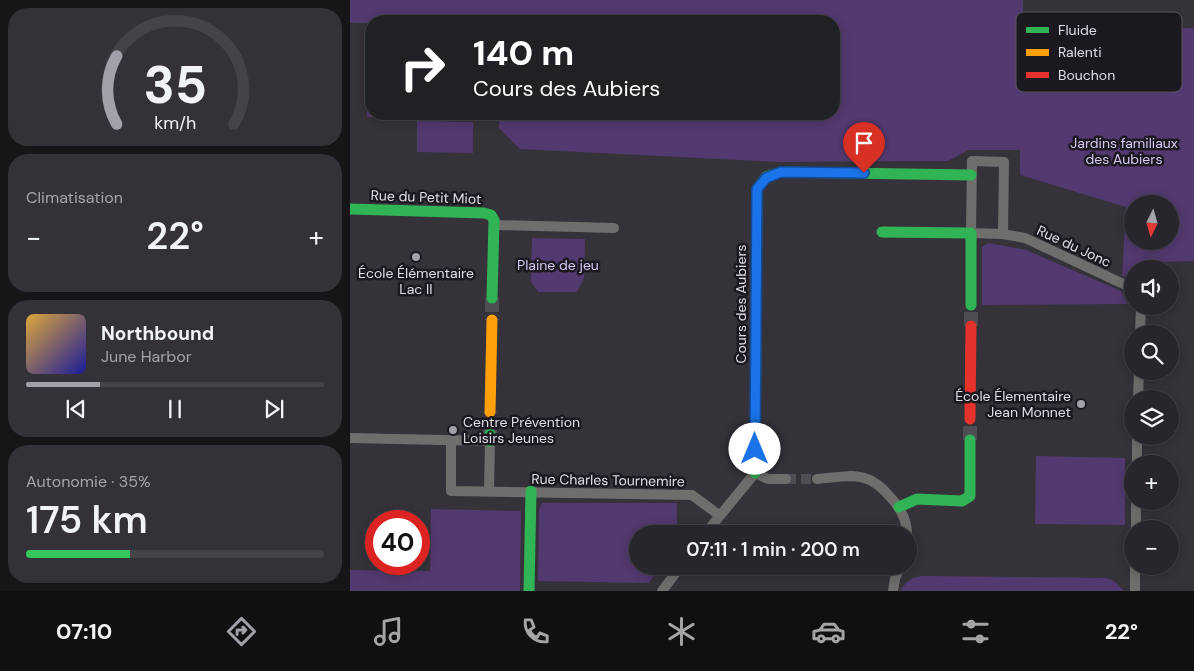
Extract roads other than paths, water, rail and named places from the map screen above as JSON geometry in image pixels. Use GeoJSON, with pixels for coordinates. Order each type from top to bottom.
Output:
{"type":"FeatureCollection","features":[{"type":"Feature","properties":{"kind":"street"},"geometry":{"type":"LineString","coordinates":[[971,305],[972,161],[1004,162],[1003,234]]}},
{"type":"Feature","properties":{"kind":"street","name":"Cours des Aubiers"},"geometry":{"type":"LineString","coordinates":[[755,473],[757,189],[766,178],[781,172],[971,175]]}},
{"type":"Feature","properties":{"kind":"street","name":"Rue du Petit Miot"},"geometry":{"type":"LineString","coordinates":[[350,209],[484,213],[491,215],[494,225]]}},
{"type":"Feature","properties":{"kind":"street"},"geometry":{"type":"LineString","coordinates":[[492,298],[494,225],[614,228]]}},
{"type":"Feature","properties":{"kind":"street"},"geometry":{"type":"LineString","coordinates":[[882,232],[971,233]]}},
{"type":"Feature","properties":{"kind":"street","name":"Rue du Jonc"},"geometry":{"type":"LineString","coordinates":[[971,233],[1003,234],[1025,238],[1124,284]]}},
{"type":"Feature","properties":{"kind":"street"},"geometry":{"type":"LineString","coordinates":[[490,412],[492,320]]}},
{"type":"Feature","properties":{"kind":"street"},"geometry":{"type":"LineString","coordinates":[[970,419],[971,326]]}},
{"type":"Feature","properties":{"kind":"street"},"geometry":{"type":"LineString","coordinates":[[350,438],[451,440],[490,437],[489,491]]}},
{"type":"Feature","properties":{"kind":"street","name":"Rue Charles Tournemire"},"geometry":{"type":"LineString","coordinates":[[451,440],[452,490],[692,495],[719,515]]}},
{"type":"Feature","properties":{"kind":"street"},"geometry":{"type":"LineString","coordinates":[[899,507],[917,499],[962,501],[970,496],[970,440]]}},
{"type":"Feature","properties":{"kind":"street"},"geometry":{"type":"LineString","coordinates":[[712,525],[755,473],[768,479],[786,479]]}},
{"type":"Feature","properties":{"kind":"street"},"geometry":{"type":"LineString","coordinates":[[818,479],[851,476],[868,478],[881,485],[899,507],[907,525]]}},
{"type":"Feature","properties":{"kind":"street"},"geometry":{"type":"LineString","coordinates":[[529,591],[531,492]]}},
{"type":"Feature","properties":{"kind":"street"},"geometry":{"type":"LineString","coordinates":[[662,591],[674,575]]}},
{"type":"Feature","properties":{"kind":"street"},"geometry":{"type":"LineString","coordinates":[[892,591],[897,575]]}},
{"type":"Feature","properties":{"kind":"street"},"geometry":{"type":"LineString","coordinates":[[1135,575],[1135,591]]}},
{"type":"Feature","properties":{"kind":"tunnel"},"geometry":{"type":"LineString","coordinates":[[492,298],[492,320]]}},
{"type":"Feature","properties":{"kind":"tunnel"},"geometry":{"type":"LineString","coordinates":[[971,305],[971,326]]}},
{"type":"Feature","properties":{"kind":"tunnel"},"geometry":{"type":"LineString","coordinates":[[490,412],[490,434]]}},
{"type":"Feature","properties":{"kind":"tunnel"},"geometry":{"type":"LineString","coordinates":[[970,419],[970,440]]}},
{"type":"Feature","properties":{"kind":"tunnel"},"geometry":{"type":"LineString","coordinates":[[786,479],[817,479]]}},
{"type":"Feature","properties":{"kind":"place","name":"École Élémentaire Lac II"},"geometry":{"type":"Point","coordinates":[416,257]}},
{"type":"Feature","properties":{"kind":"place","name":"École Élementaire Jean Monnet"},"geometry":{"type":"Point","coordinates":[1081,404]}},
{"type":"Feature","properties":{"kind":"place","name":"Centre Prévention Loisirs Jeunes"},"geometry":{"type":"Point","coordinates":[453,430]}},
{"type":"Feature","properties":{"kind":"park label","name":"Jardins familiaux des Aubiers"},"geometry":{"type":"Point","coordinates":[1124,152]}},
{"type":"Feature","properties":{"kind":"park label","name":"Plaine de jeu"},"geometry":{"type":"Point","coordinates":[558,265]}}]}
